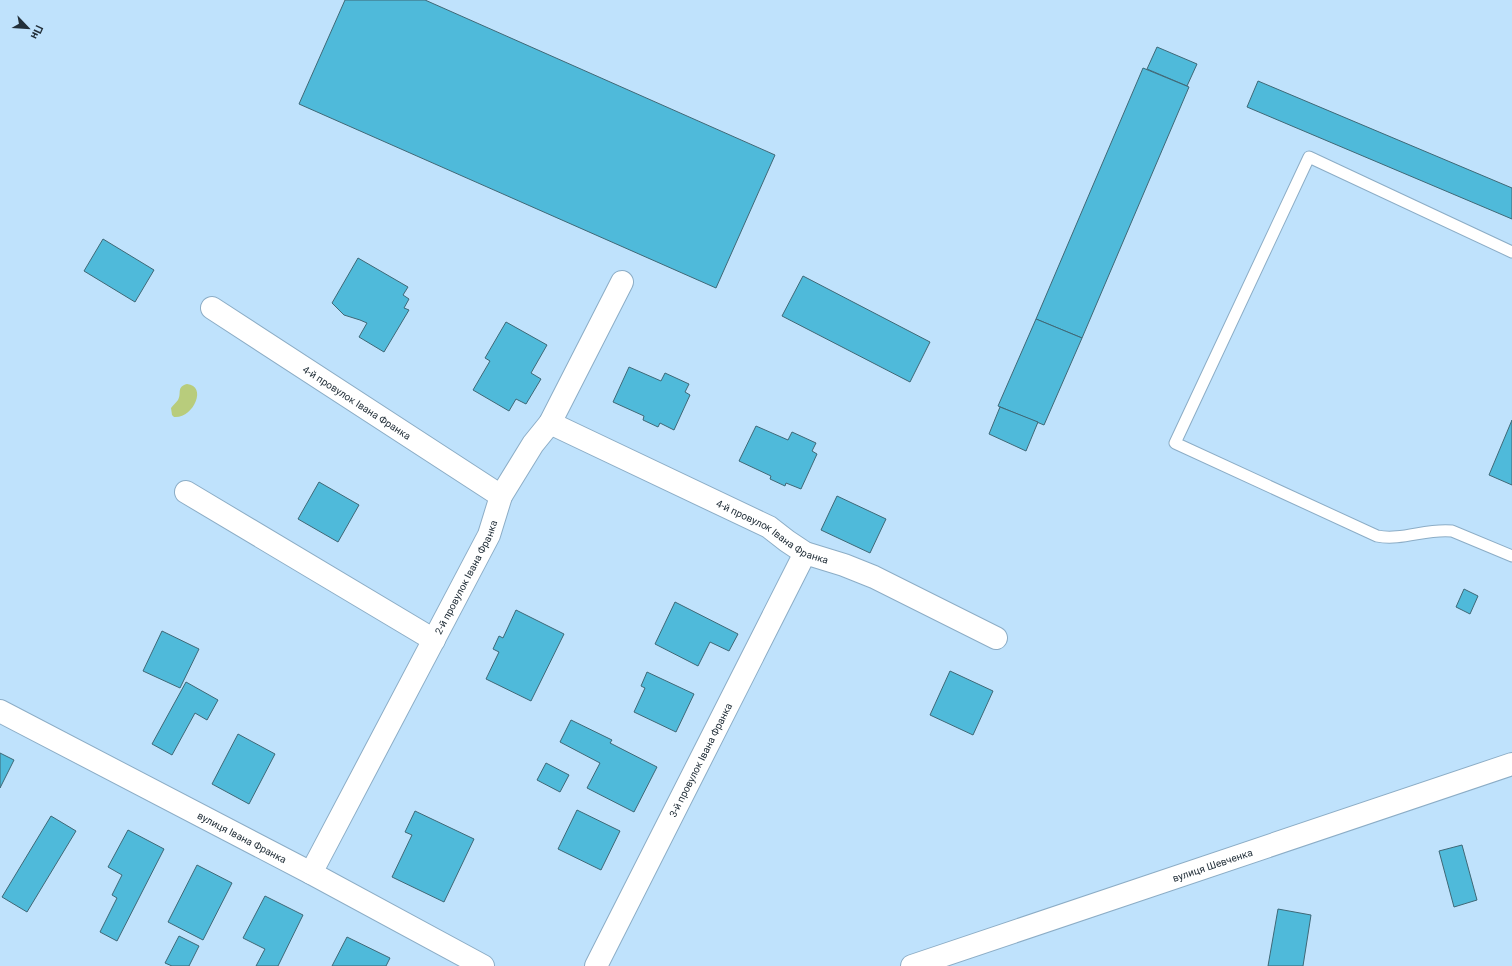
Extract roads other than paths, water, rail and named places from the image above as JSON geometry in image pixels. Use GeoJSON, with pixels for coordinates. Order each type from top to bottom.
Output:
{"type":"FeatureCollection","features":[{"type":"Feature","properties":{"kind":"street","name":"2-й провулок Івана Франка"},"geometry":{"type":"LineString","coordinates":[[311,874],[489,535],[502,496],[533,444],[550,423],[622,282]]}},
{"type":"Feature","properties":{"kind":"street","name":"4-й провулок Івана Франка"},"geometry":{"type":"LineString","coordinates":[[212,308],[502,496]]}},
{"type":"Feature","properties":{"kind":"street","name":"4-й провулок Івана Франка"},"geometry":{"type":"LineString","coordinates":[[550,423],[770,527],[805,553],[844,565],[874,577],[996,638]]}},
{"type":"Feature","properties":{"kind":"street"},"geometry":{"type":"LineString","coordinates":[[186,492],[434,640]]}},
{"type":"Feature","properties":{"kind":"street","name":"3-й провулок Івана Франка"},"geometry":{"type":"LineString","coordinates":[[596,966],[805,553]]}},
{"type":"Feature","properties":{"kind":"street","name":"вулиця Івана Франка"},"geometry":{"type":"LineString","coordinates":[[0,711],[483,966]]}},
{"type":"Feature","properties":{"kind":"street","name":"вулиця Шевченка"},"geometry":{"type":"LineString","coordinates":[[912,966],[1512,764]]}},
{"type":"Feature","properties":{"kind":"lane"},"geometry":{"type":"LineString","coordinates":[[1512,251],[1309,157],[1175,443],[1378,536],[1389,538],[1442,530],[1452,531],[1512,556]]}}]}
